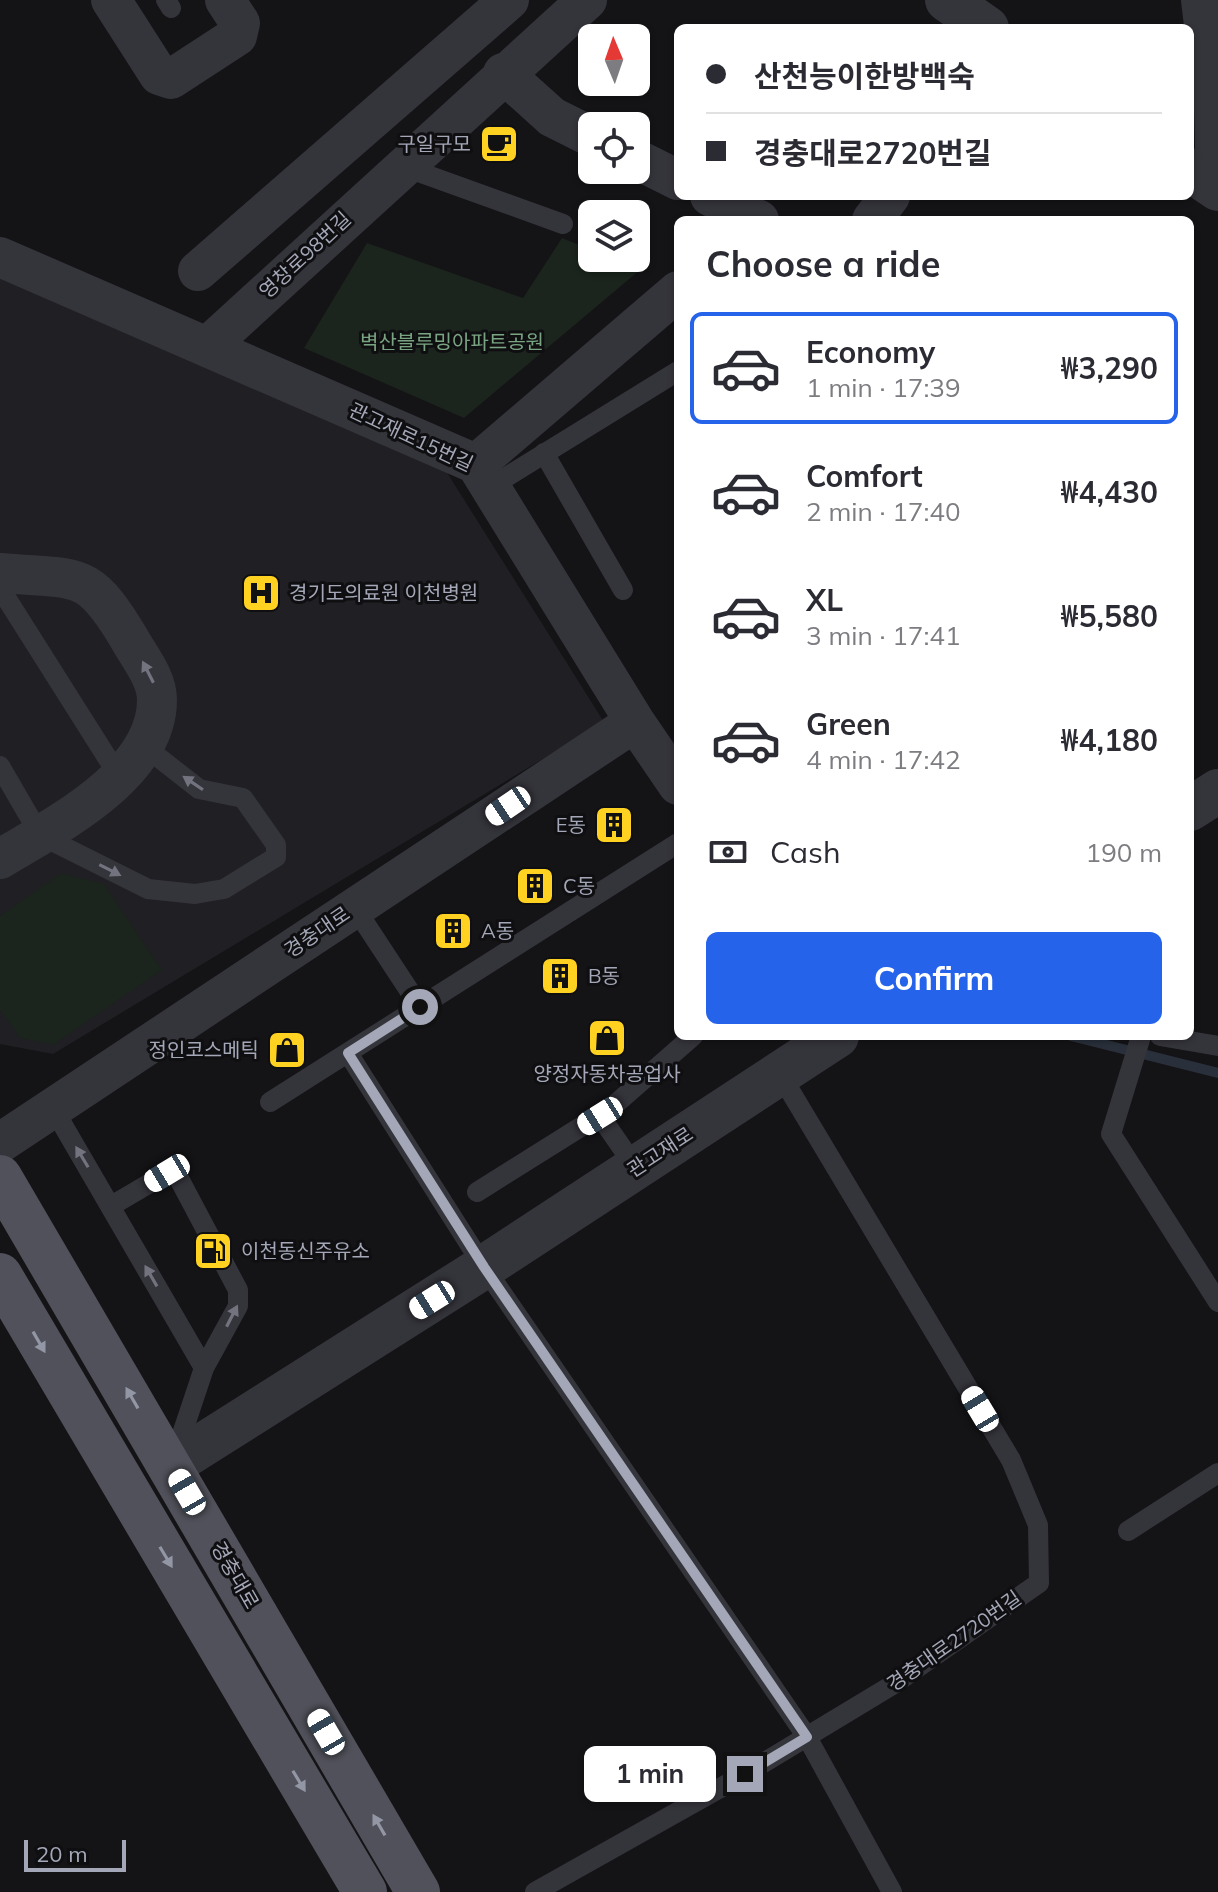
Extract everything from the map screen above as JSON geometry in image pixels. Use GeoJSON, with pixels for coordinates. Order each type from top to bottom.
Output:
{"type":"FeatureCollection","features":[{"type":"Feature","properties":{"kind":"main road","name":"경충대로"},"geometry":{"type":"LineString","coordinates":[[0,1177],[418,1892]]}},
{"type":"Feature","properties":{"kind":"main road"},"geometry":{"type":"LineString","coordinates":[[0,1275],[365,1892]]}},
{"type":"Feature","properties":{"kind":"street"},"geometry":{"type":"LineString","coordinates":[[111,0],[159,75],[171,79],[237,36],[240,23],[225,0]]}},
{"type":"Feature","properties":{"kind":"street"},"geometry":{"type":"LineString","coordinates":[[198,271],[509,0]]}},
{"type":"Feature","properties":{"kind":"street","name":"영창로98번길"},"geometry":{"type":"LineString","coordinates":[[208,346],[503,73],[587,0]]}},
{"type":"Feature","properties":{"kind":"street"},"geometry":{"type":"LineString","coordinates":[[947,0],[981,24]]}},
{"type":"Feature","properties":{"kind":"street"},"geometry":{"type":"LineString","coordinates":[[1201,0],[1214,108],[1208,182]]}},
{"type":"Feature","properties":{"kind":"street"},"geometry":{"type":"LineString","coordinates":[[503,73],[552,117],[578,130]]}},
{"type":"Feature","properties":{"kind":"street"},"geometry":{"type":"LineString","coordinates":[[650,166],[674,178]]}},
{"type":"Feature","properties":{"kind":"street"},"geometry":{"type":"LineString","coordinates":[[718,200],[751,216]]}},
{"type":"Feature","properties":{"kind":"street","name":"관고재로15번길"},"geometry":{"type":"LineString","coordinates":[[0,257],[208,346],[483,475],[635,722],[674,779]]}},
{"type":"Feature","properties":{"kind":"street"},"geometry":{"type":"LineString","coordinates":[[483,475],[674,295]]}},
{"type":"Feature","properties":{"kind":"street"},"geometry":{"type":"LineString","coordinates":[[0,573],[77,579],[93,587],[108,603],[155,689],[154,720],[144,746],[120,778],[40,835],[0,859]]}},
{"type":"Feature","properties":{"kind":"street","name":"경충대로"},"geometry":{"type":"LineString","coordinates":[[0,1143],[635,722]]}},
{"type":"Feature","properties":{"kind":"street"},"geometry":{"type":"LineString","coordinates":[[1194,806],[1218,791]]}},
{"type":"Feature","properties":{"kind":"street","name":"관고재로"},"geometry":{"type":"LineString","coordinates":[[171,1465],[484,1267],[831,1040]]}},
{"type":"Feature","properties":{"kind":"lane"},"geometry":{"type":"LineString","coordinates":[[402,166],[563,224]]}},
{"type":"Feature","properties":{"kind":"lane"},"geometry":{"type":"LineString","coordinates":[[483,475],[544,453],[674,373]]}},
{"type":"Feature","properties":{"kind":"lane"},"geometry":{"type":"LineString","coordinates":[[544,453],[623,590]]}},
{"type":"Feature","properties":{"kind":"lane"},"geometry":{"type":"LineString","coordinates":[[0,588],[120,778]]}},
{"type":"Feature","properties":{"kind":"lane"},"geometry":{"type":"LineString","coordinates":[[3,778],[40,835],[148,889],[195,894],[224,889],[276,857],[276,845],[243,798],[199,789],[144,746]]}},
{"type":"Feature","properties":{"kind":"lane"},"geometry":{"type":"LineString","coordinates":[[270,1102],[674,846]]}},
{"type":"Feature","properties":{"kind":"lane"},"geometry":{"type":"LineString","coordinates":[[355,908],[420,1007]]}},
{"type":"Feature","properties":{"kind":"lane"},"geometry":{"type":"LineString","coordinates":[[477,1192],[600,1116],[688,1040]]}},
{"type":"Feature","properties":{"kind":"lane"},"geometry":{"type":"LineString","coordinates":[[1140,1040],[1111,1134],[1218,1302]]}},
{"type":"Feature","properties":{"kind":"lane"},"geometry":{"type":"LineString","coordinates":[[1183,1040],[1218,1046]]}},
{"type":"Feature","properties":{"kind":"lane"},"geometry":{"type":"LineString","coordinates":[[348,1053],[484,1267],[807,1737],[892,1892]]}},
{"type":"Feature","properties":{"kind":"lane","name":"경충대로2720번길"},"geometry":{"type":"LineString","coordinates":[[535,1892],[894,1684],[1039,1583],[1038,1525],[1011,1460],[780,1074]]}},
{"type":"Feature","properties":{"kind":"lane"},"geometry":{"type":"LineString","coordinates":[[53,1108],[204,1368]]}},
{"type":"Feature","properties":{"kind":"lane"},"geometry":{"type":"LineString","coordinates":[[600,1116],[636,1168]]}},
{"type":"Feature","properties":{"kind":"lane"},"geometry":{"type":"LineString","coordinates":[[111,1206],[167,1173],[178,1175],[235,1278],[240,1297],[204,1368],[171,1465]]}},
{"type":"Feature","properties":{"kind":"lane"},"geometry":{"type":"LineString","coordinates":[[1128,1531],[1218,1473]]}},
{"type":"Feature","properties":{"kind":"shaded area","name":"경기도의료원 이천병원"},"geometry":{"type":"Polygon","coordinates":[[[0,276],[441,463],[604,722],[53,1054],[0,1044],[0,276]]]}},
{"type":"Feature","properties":{"kind":"green space","name":"벽산블루밍아파트공원"},"geometry":{"type":"Polygon","coordinates":[[[562,238],[578,244],[578,272],[638,272],[464,418],[304,348],[367,243],[523,298],[562,238]]]}},
{"type":"Feature","properties":{"kind":"green space"},"geometry":{"type":"Polygon","coordinates":[[[61,873],[104,884],[162,970],[53,1045],[20,1038],[0,1010],[0,916],[61,873]]]}},
{"type":"Feature","properties":{"kind":"waterway"},"geometry":{"type":"LineString","coordinates":[[1087,1040],[1218,1073]]}},
{"type":"Feature","properties":{"kind":"place","name":"구일구모"},"geometry":{"type":"Point","coordinates":[499,144]}},
{"type":"Feature","properties":{"kind":"place","name":"경기도의료원 이천병원"},"geometry":{"type":"Point","coordinates":[261,593]}},
{"type":"Feature","properties":{"kind":"place","name":"E동"},"geometry":{"type":"Point","coordinates":[614,825]}},
{"type":"Feature","properties":{"kind":"place","name":"C동"},"geometry":{"type":"Point","coordinates":[535,886]}},
{"type":"Feature","properties":{"kind":"place","name":"A동"},"geometry":{"type":"Point","coordinates":[453,931]}},
{"type":"Feature","properties":{"kind":"place","name":"B동"},"geometry":{"type":"Point","coordinates":[560,976]}},
{"type":"Feature","properties":{"kind":"place","name":"양정자동차공업사"},"geometry":{"type":"Point","coordinates":[607,1038]}},
{"type":"Feature","properties":{"kind":"place","name":"정인코스메틱"},"geometry":{"type":"Point","coordinates":[287,1050]}},
{"type":"Feature","properties":{"kind":"place","name":"이천동신주유소"},"geometry":{"type":"Point","coordinates":[213,1251]}},
{"type":"Feature","properties":{"kind":"route"},"geometry":{"type":"LineString","coordinates":[[420,1007],[348,1053],[484,1267],[807,1737],[745,1774]]}}]}
